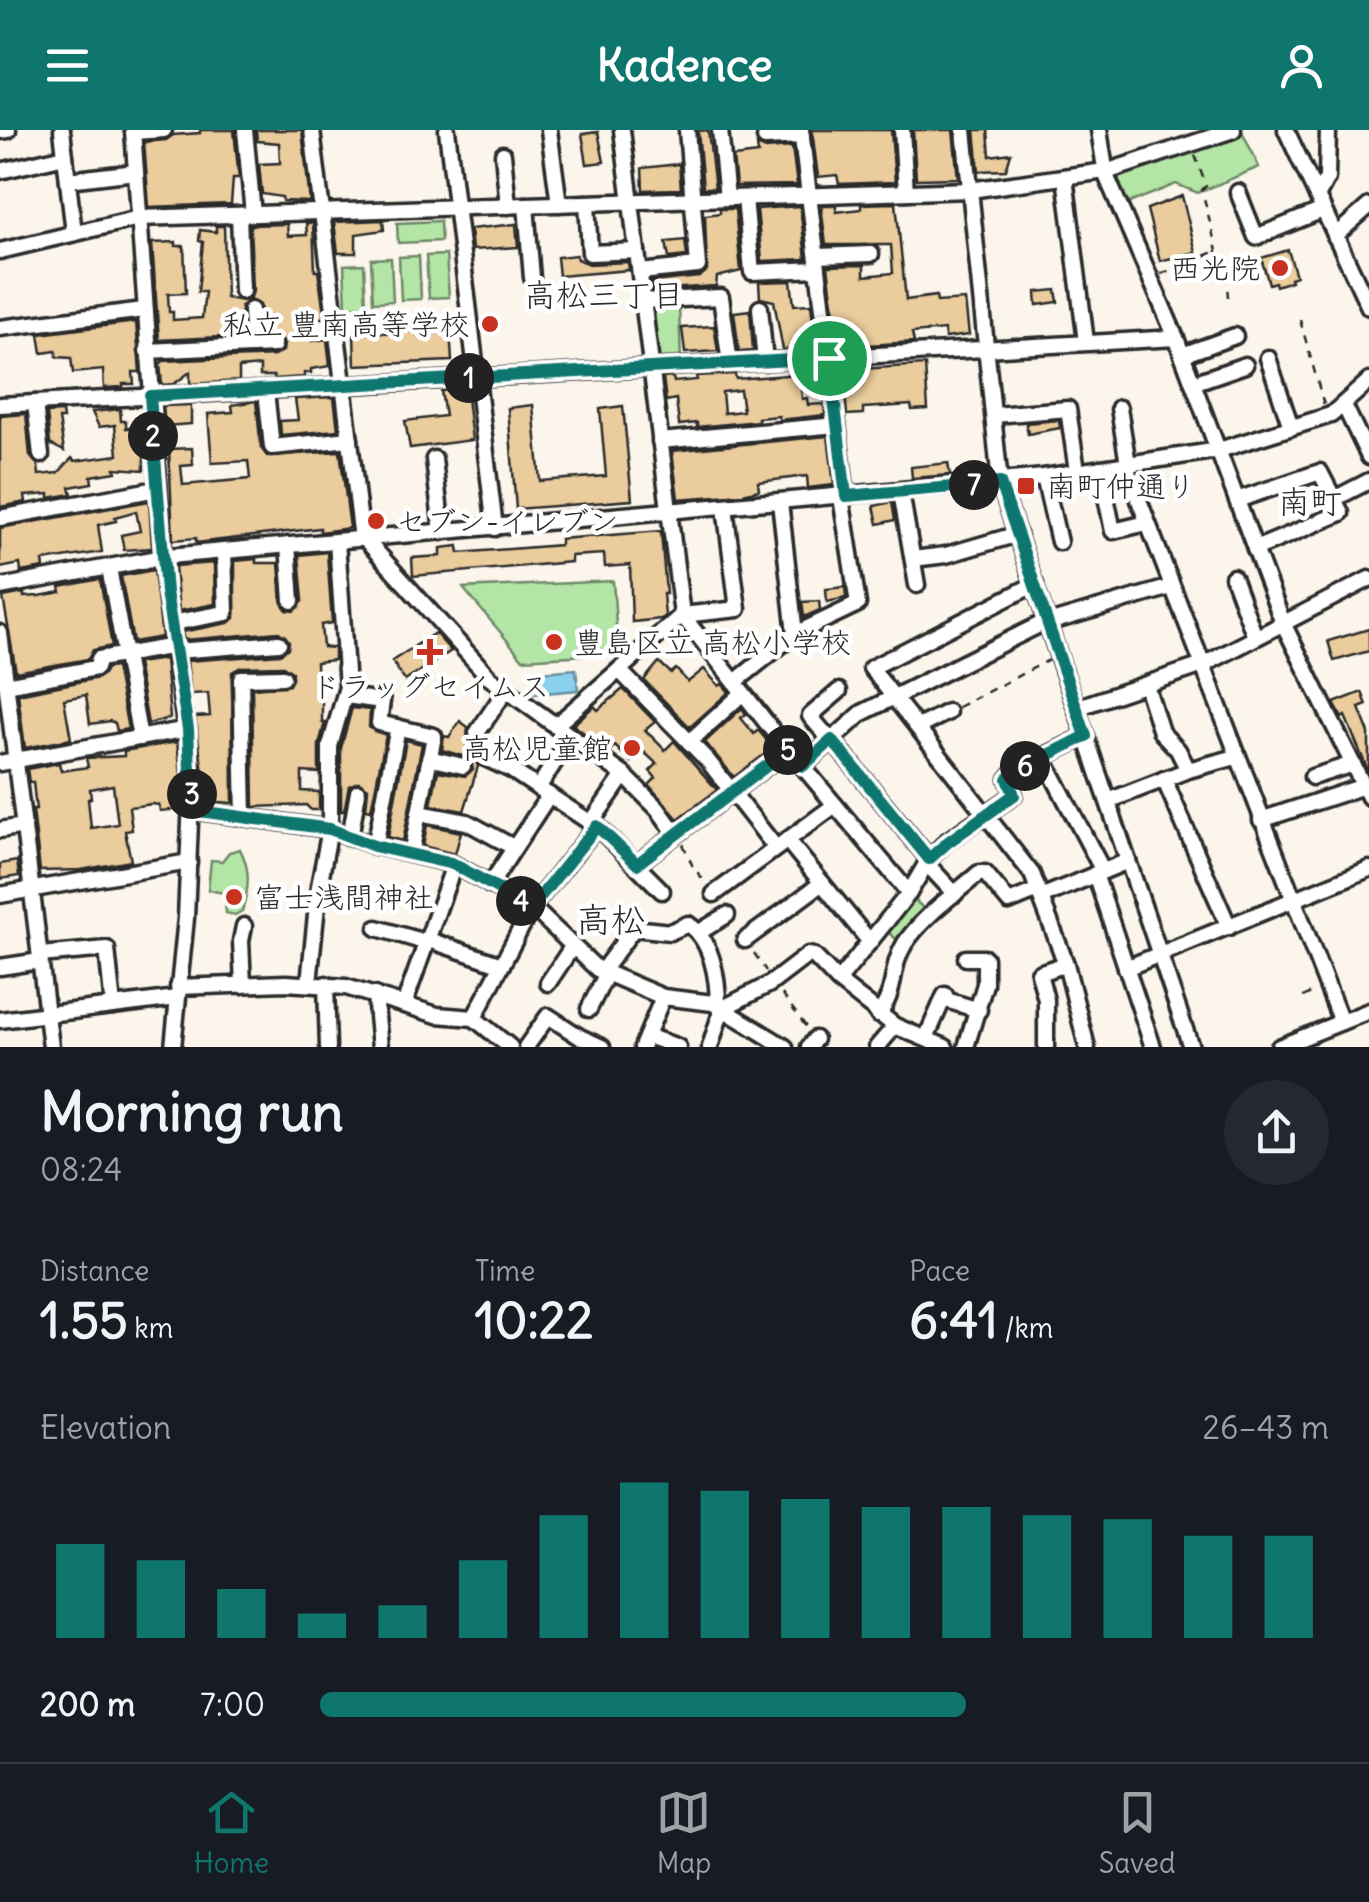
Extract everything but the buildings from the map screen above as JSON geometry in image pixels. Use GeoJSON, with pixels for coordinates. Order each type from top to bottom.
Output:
{"type":"FeatureCollection","features":[{"type":"Feature","properties":{"kind":"street"},"geometry":{"type":"LineString","coordinates":[[0,131],[8,130]]}},
{"type":"Feature","properties":{"kind":"street"},"geometry":{"type":"LineString","coordinates":[[62,130],[74,233]]}},
{"type":"Feature","properties":{"kind":"street"},"geometry":{"type":"LineString","coordinates":[[164,130],[133,131],[158,489],[188,729],[192,810],[172,1047]]}},
{"type":"Feature","properties":{"kind":"street"},"geometry":{"type":"LineString","coordinates":[[242,291],[245,130]]}},
{"type":"Feature","properties":{"kind":"street"},"geometry":{"type":"LineString","coordinates":[[312,130],[364,539],[490,678],[624,776],[658,809],[676,834]]}},
{"type":"Feature","properties":{"kind":"street"},"geometry":{"type":"LineString","coordinates":[[447,130],[495,528]]}},
{"type":"Feature","properties":{"kind":"street"},"geometry":{"type":"LineString","coordinates":[[549,130],[559,204]]}},
{"type":"Feature","properties":{"kind":"street"},"geometry":{"type":"LineString","coordinates":[[622,130],[682,615],[773,731],[909,892]]}},
{"type":"Feature","properties":{"kind":"street"},"geometry":{"type":"LineString","coordinates":[[640,272],[698,266],[687,130]]}},
{"type":"Feature","properties":{"kind":"street"},"geometry":{"type":"LineString","coordinates":[[720,130],[727,198]]}},
{"type":"Feature","properties":{"kind":"street"},"geometry":{"type":"LineString","coordinates":[[902,130],[906,192]]}},
{"type":"Feature","properties":{"kind":"street"},"geometry":{"type":"LineString","coordinates":[[964,130],[1000,483],[1191,1047]]}},
{"type":"Feature","properties":{"kind":"street"},"geometry":{"type":"LineString","coordinates":[[1099,130],[1105,170],[1176,338],[1283,623],[1366,791],[1261,820]]}},
{"type":"Feature","properties":{"kind":"street"},"geometry":{"type":"LineString","coordinates":[[0,251],[139,218],[970,190],[1105,170],[1233,130]]}},
{"type":"Feature","properties":{"kind":"street"},"geometry":{"type":"LineString","coordinates":[[1286,130],[1369,307]]}},
{"type":"Feature","properties":{"kind":"street"},"geometry":{"type":"LineString","coordinates":[[1238,192],[1256,237],[1320,204],[1328,178],[1328,130]]}},
{"type":"Feature","properties":{"kind":"street"},"geometry":{"type":"LineString","coordinates":[[689,742],[796,634],[858,604],[801,133],[765,138]]}},
{"type":"Feature","properties":{"kind":"street"},"geometry":{"type":"LineString","coordinates":[[503,154],[508,206]]}},
{"type":"Feature","properties":{"kind":"street"},"geometry":{"type":"LineString","coordinates":[[0,171],[65,156]]}},
{"type":"Feature","properties":{"kind":"street"},"geometry":{"type":"LineString","coordinates":[[68,180],[136,172]]}},
{"type":"Feature","properties":{"kind":"street"},"geometry":{"type":"LineString","coordinates":[[1065,176],[1086,342]]}},
{"type":"Feature","properties":{"kind":"street"},"geometry":{"type":"LineString","coordinates":[[745,198],[752,272],[871,254]]}},
{"type":"Feature","properties":{"kind":"street"},"geometry":{"type":"LineString","coordinates":[[587,203],[590,253],[637,250]]}},
{"type":"Feature","properties":{"kind":"street"},"geometry":{"type":"LineString","coordinates":[[526,205],[532,278]]}},
{"type":"Feature","properties":{"kind":"street"},"geometry":{"type":"LineString","coordinates":[[1335,236],[1369,206]]}},
{"type":"Feature","properties":{"kind":"street"},"geometry":{"type":"LineString","coordinates":[[643,301],[721,296],[730,364]]}},
{"type":"Feature","properties":{"kind":"street"},"geometry":{"type":"LineString","coordinates":[[760,308],[765,362]]}},
{"type":"Feature","properties":{"kind":"street"},"geometry":{"type":"LineString","coordinates":[[0,328],[144,310]]}},
{"type":"Feature","properties":{"kind":"street"},"geometry":{"type":"LineString","coordinates":[[251,310],[253,346]]}},
{"type":"Feature","properties":{"kind":"street"},"geometry":{"type":"LineString","coordinates":[[1182,355],[1235,336]]}},
{"type":"Feature","properties":{"kind":"street"},"geometry":{"type":"LineString","coordinates":[[0,405],[1176,338]]}},
{"type":"Feature","properties":{"kind":"street"},"geometry":{"type":"LineString","coordinates":[[147,352],[274,345]]}},
{"type":"Feature","properties":{"kind":"street"},"geometry":{"type":"LineString","coordinates":[[1268,358],[1291,428]]}},
{"type":"Feature","properties":{"kind":"street"},"geometry":{"type":"LineString","coordinates":[[1193,383],[1245,366]]}},
{"type":"Feature","properties":{"kind":"street"},"geometry":{"type":"LineString","coordinates":[[0,587],[224,551],[1000,483],[1077,472],[1219,450],[1291,428],[1327,416],[1369,381]]}},
{"type":"Feature","properties":{"kind":"street"},"geometry":{"type":"LineString","coordinates":[[266,391],[272,447],[350,440]]}},
{"type":"Feature","properties":{"kind":"street"},"geometry":{"type":"LineString","coordinates":[[35,403],[42,455]]}},
{"type":"Feature","properties":{"kind":"street"},"geometry":{"type":"LineString","coordinates":[[1344,405],[1369,457]]}},
{"type":"Feature","properties":{"kind":"street"},"geometry":{"type":"LineString","coordinates":[[1120,408],[1127,464],[1147,523],[1341,1022]]}},
{"type":"Feature","properties":{"kind":"street"},"geometry":{"type":"LineString","coordinates":[[994,415],[1068,409],[1077,472]]}},
{"type":"Feature","properties":{"kind":"street"},"geometry":{"type":"LineString","coordinates":[[660,442],[838,425]]}},
{"type":"Feature","properties":{"kind":"street"},"geometry":{"type":"LineString","coordinates":[[434,459],[442,532]]}},
{"type":"Feature","properties":{"kind":"street"},"geometry":{"type":"LineString","coordinates":[[1100,468],[1113,530],[1147,523]]}},
{"type":"Feature","properties":{"kind":"street"},"geometry":{"type":"LineString","coordinates":[[1238,500],[1320,472],[1341,513],[1255,548]]}},
{"type":"Feature","properties":{"kind":"street"},"geometry":{"type":"LineString","coordinates":[[1044,476],[1059,542]]}},
{"type":"Feature","properties":{"kind":"street"},"geometry":{"type":"LineString","coordinates":[[1334,499],[1368,483]]}},
{"type":"Feature","properties":{"kind":"street"},"geometry":{"type":"LineString","coordinates":[[0,518],[158,489]]}},
{"type":"Feature","properties":{"kind":"street"},"geometry":{"type":"LineString","coordinates":[[900,492],[917,585]]}},
{"type":"Feature","properties":{"kind":"street"},"geometry":{"type":"LineString","coordinates":[[780,502],[796,634]]}},
{"type":"Feature","properties":{"kind":"street"},"geometry":{"type":"LineString","coordinates":[[555,726],[682,615],[738,609],[726,507]]}},
{"type":"Feature","properties":{"kind":"street"},"geometry":{"type":"LineString","coordinates":[[913,560],[946,555],[1018,534]]}},
{"type":"Feature","properties":{"kind":"street"},"geometry":{"type":"LineString","coordinates":[[309,983],[319,886],[330,829],[330,746],[346,696],[337,541]]}},
{"type":"Feature","properties":{"kind":"street"},"geometry":{"type":"LineString","coordinates":[[288,545],[292,601]]}},
{"type":"Feature","properties":{"kind":"street"},"geometry":{"type":"LineString","coordinates":[[172,623],[226,613],[224,551]]}},
{"type":"Feature","properties":{"kind":"street"},"geometry":{"type":"LineString","coordinates":[[109,568],[140,738]]}},
{"type":"Feature","properties":{"kind":"street"},"geometry":{"type":"LineString","coordinates":[[1234,577],[1254,637]]}},
{"type":"Feature","properties":{"kind":"street"},"geometry":{"type":"LineString","coordinates":[[1076,708],[1203,665],[1366,581],[1369,600]]}},
{"type":"Feature","properties":{"kind":"street"},"geometry":{"type":"LineString","coordinates":[[1035,584],[872,665],[872,670],[1032,874],[1066,964],[1087,1047]]}},
{"type":"Feature","properties":{"kind":"street"},"geometry":{"type":"LineString","coordinates":[[803,766],[862,713],[1047,622],[1171,587]]}},
{"type":"Feature","properties":{"kind":"street"},"geometry":{"type":"LineString","coordinates":[[0,633],[8,762],[24,826],[51,1047]]}},
{"type":"Feature","properties":{"kind":"street"},"geometry":{"type":"LineString","coordinates":[[4,678],[96,668],[99,659],[124,654],[279,643]]}},
{"type":"Feature","properties":{"kind":"street"},"geometry":{"type":"LineString","coordinates":[[619,670],[822,883],[870,942]]}},
{"type":"Feature","properties":{"kind":"street"},"geometry":{"type":"LineString","coordinates":[[244,817],[241,678],[283,677]]}},
{"type":"Feature","properties":{"kind":"street"},"geometry":{"type":"LineString","coordinates":[[1146,685],[1161,732],[1178,750],[1188,770]]}},
{"type":"Feature","properties":{"kind":"street"},"geometry":{"type":"LineString","coordinates":[[477,733],[506,690]]}},
{"type":"Feature","properties":{"kind":"street"},"geometry":{"type":"LineString","coordinates":[[830,692],[810,716],[955,894]]}},
{"type":"Feature","properties":{"kind":"street"},"geometry":{"type":"LineString","coordinates":[[346,696],[382,701],[380,723],[434,736],[411,854]]}},
{"type":"Feature","properties":{"kind":"street"},"geometry":{"type":"LineString","coordinates":[[918,728],[948,712]]}},
{"type":"Feature","properties":{"kind":"street"},"geometry":{"type":"LineString","coordinates":[[374,846],[398,727]]}},
{"type":"Feature","properties":{"kind":"street"},"geometry":{"type":"LineString","coordinates":[[8,762],[188,729]]}},
{"type":"Feature","properties":{"kind":"street"},"geometry":{"type":"LineString","coordinates":[[838,981],[909,892],[928,861],[1014,795],[1008,779],[1015,772],[1086,736]]}},
{"type":"Feature","properties":{"kind":"street"},"geometry":{"type":"LineString","coordinates":[[490,884],[544,792],[570,738]]}},
{"type":"Feature","properties":{"kind":"street"},"geometry":{"type":"LineString","coordinates":[[637,864],[789,749]]}},
{"type":"Feature","properties":{"kind":"street"},"geometry":{"type":"LineString","coordinates":[[483,757],[594,825],[662,891]]}},
{"type":"Feature","properties":{"kind":"street"},"geometry":{"type":"LineString","coordinates":[[1043,757],[1098,872],[1153,1047]]}},
{"type":"Feature","properties":{"kind":"street"},"geometry":{"type":"LineString","coordinates":[[1108,802],[1188,770],[1236,757]]}},
{"type":"Feature","properties":{"kind":"street"},"geometry":{"type":"LineString","coordinates":[[430,758],[463,766]]}},
{"type":"Feature","properties":{"kind":"street"},"geometry":{"type":"LineString","coordinates":[[1312,777],[1353,764]]}},
{"type":"Feature","properties":{"kind":"street"},"geometry":{"type":"LineString","coordinates":[[474,1018],[532,907],[594,825],[624,776]]}},
{"type":"Feature","properties":{"kind":"street"},"geometry":{"type":"LineString","coordinates":[[1164,779],[1228,928]]}},
{"type":"Feature","properties":{"kind":"street"},"geometry":{"type":"LineString","coordinates":[[350,837],[358,792]]}},
{"type":"Feature","properties":{"kind":"street"},"geometry":{"type":"LineString","coordinates":[[714,894],[835,805]]}},
{"type":"Feature","properties":{"kind":"street"},"geometry":{"type":"LineString","coordinates":[[192,810],[330,829],[374,846],[454,864],[532,907],[604,972],[664,997],[722,1008],[785,1047]]}},
{"type":"Feature","properties":{"kind":"street"},"geometry":{"type":"LineString","coordinates":[[419,813],[467,822],[513,847]]}},
{"type":"Feature","properties":{"kind":"street"},"geometry":{"type":"LineString","coordinates":[[0,830],[24,826]]}},
{"type":"Feature","properties":{"kind":"street"},"geometry":{"type":"LineString","coordinates":[[878,1014],[891,998],[892,977],[904,945],[930,914],[979,873],[985,873],[1009,902],[1128,861]]}},
{"type":"Feature","properties":{"kind":"street"},"geometry":{"type":"LineString","coordinates":[[0,895],[189,862]]}},
{"type":"Feature","properties":{"kind":"street"},"geometry":{"type":"LineString","coordinates":[[404,1004],[454,864]]}},
{"type":"Feature","properties":{"kind":"street"},"geometry":{"type":"LineString","coordinates":[[1126,968],[1369,869]]}},
{"type":"Feature","properties":{"kind":"street"},"geometry":{"type":"LineString","coordinates":[[745,940],[822,883]]}},
{"type":"Feature","properties":{"kind":"street"},"geometry":{"type":"LineString","coordinates":[[698,934],[727,915]]}},
{"type":"Feature","properties":{"kind":"street"},"geometry":{"type":"LineString","coordinates":[[589,1009],[604,972],[634,928],[670,932],[688,924],[710,953],[722,1008],[710,1047]]}},
{"type":"Feature","properties":{"kind":"street"},"geometry":{"type":"LineString","coordinates":[[243,985],[244,926]]}},
{"type":"Feature","properties":{"kind":"street"},"geometry":{"type":"LineString","coordinates":[[377,928],[502,965]]}},
{"type":"Feature","properties":{"kind":"street"},"geometry":{"type":"LineString","coordinates":[[548,983],[572,946]]}},
{"type":"Feature","properties":{"kind":"street"},"geometry":{"type":"LineString","coordinates":[[0,967],[107,949],[113,1006]]}},
{"type":"Feature","properties":{"kind":"street"},"geometry":{"type":"LineString","coordinates":[[722,1008],[773,981],[808,955],[814,956],[838,981],[895,1026],[945,1047]]}},
{"type":"Feature","properties":{"kind":"street"},"geometry":{"type":"LineString","coordinates":[[966,958],[985,958],[985,984],[966,1047]]}},
{"type":"Feature","properties":{"kind":"street"},"geometry":{"type":"LineString","coordinates":[[1046,1047],[1046,1000],[1039,972],[1066,964]]}},
{"type":"Feature","properties":{"kind":"street"},"geometry":{"type":"LineString","coordinates":[[0,1020],[113,1006],[178,992],[309,983],[375,995],[437,1015],[474,1018],[510,1047]]}},
{"type":"Feature","properties":{"kind":"street"},"geometry":{"type":"LineString","coordinates":[[326,984],[328,1047]]}},
{"type":"Feature","properties":{"kind":"street"},"geometry":{"type":"LineString","coordinates":[[375,995],[380,1047]]}},
{"type":"Feature","properties":{"kind":"street"},"geometry":{"type":"LineString","coordinates":[[664,997],[644,1042],[678,1047]]}},
{"type":"Feature","properties":{"kind":"street"},"geometry":{"type":"LineString","coordinates":[[926,1038],[944,997],[978,1010]]}},
{"type":"Feature","properties":{"kind":"street"},"geometry":{"type":"LineString","coordinates":[[526,1047],[548,1016],[602,1047]]}},
{"type":"Feature","properties":{"kind":"street"},"geometry":{"type":"LineString","coordinates":[[1279,1047],[1341,1022],[1367,1017]]}},
{"type":"Feature","properties":{"kind":"street"},"geometry":{"type":"LineString","coordinates":[[876,1047],[895,1026]]}},
{"type":"Feature","properties":{"kind":"path"},"geometry":{"type":"LineString","coordinates":[[1190,144],[1206,186],[1202,190],[1222,271],[1227,273],[1228,297]]}},
{"type":"Feature","properties":{"kind":"path"},"geometry":{"type":"LineString","coordinates":[[1151,278],[1216,251]]}},
{"type":"Feature","properties":{"kind":"path"},"geometry":{"type":"LineString","coordinates":[[1300,320],[1327,416]]}},
{"type":"Feature","properties":{"kind":"path"},"geometry":{"type":"LineString","coordinates":[[948,712],[1059,655]]}},
{"type":"Feature","properties":{"kind":"path"},"geometry":{"type":"LineString","coordinates":[[773,981],[812,1043]]}},
{"type":"Feature","properties":{"kind":"green space"},"geometry":{"type":"Polygon","coordinates":[[[1242,131],[1259,167],[1198,193],[1176,184],[1124,205],[1113,176],[1242,131]]]}},
{"type":"Feature","properties":{"kind":"green space"},"geometry":{"type":"Polygon","coordinates":[[[440,221],[441,241],[398,243],[397,223],[440,221]]]}},
{"type":"Feature","properties":{"kind":"green space"},"geometry":{"type":"Polygon","coordinates":[[[446,255],[449,297],[429,298],[426,256],[446,255]]]}},
{"type":"Feature","properties":{"kind":"green space"},"geometry":{"type":"Polygon","coordinates":[[[419,256],[421,299],[401,300],[399,257],[419,256]]]}},
{"type":"Feature","properties":{"kind":"green space"},"geometry":{"type":"Polygon","coordinates":[[[391,258],[393,301],[373,302],[371,259],[391,258]]]}},
{"type":"Feature","properties":{"kind":"green space"},"geometry":{"type":"Polygon","coordinates":[[[364,264],[366,306],[346,307],[344,265],[364,264]]]}},
{"type":"Feature","properties":{"kind":"green space"},"geometry":{"type":"Polygon","coordinates":[[[679,305],[681,362],[655,362],[649,307],[679,305]]]}},
{"type":"Feature","properties":{"kind":"green space"},"geometry":{"type":"Polygon","coordinates":[[[613,581],[618,653],[523,659],[463,588],[613,581]]]}},
{"type":"Feature","properties":{"kind":"green space"},"geometry":{"type":"Polygon","coordinates":[[[240,849],[246,864],[247,887],[242,911],[235,915],[226,913],[224,893],[208,890],[211,860],[222,861],[229,852],[240,849]]]}},
{"type":"Feature","properties":{"kind":"green space"},"geometry":{"type":"Polygon","coordinates":[[[912,897],[926,911],[900,942],[885,930],[912,897]]]}},
{"type":"Feature","properties":{"kind":"water"},"geometry":{"type":"Polygon","coordinates":[[[576,669],[578,690],[534,694],[532,673],[576,669]]]}},
{"type":"Feature","properties":{"kind":"place","name":"西光院"},"geometry":{"type":"Point","coordinates":[1280,268]}},
{"type":"Feature","properties":{"kind":"place","name":"私立 豊南高等学校"},"geometry":{"type":"Point","coordinates":[490,324]}},
{"type":"Feature","properties":{"kind":"place","name":"南町仲通り"},"geometry":{"type":"Point","coordinates":[1026,486]}},
{"type":"Feature","properties":{"kind":"place","name":"セブン-イレブン"},"geometry":{"type":"Point","coordinates":[376,521]}},
{"type":"Feature","properties":{"kind":"place","name":"豊島区立 高松小学校"},"geometry":{"type":"Point","coordinates":[554,642]}},
{"type":"Feature","properties":{"kind":"place","name":"ドラッグセイムス"},"geometry":{"type":"Point","coordinates":[430,652]}},
{"type":"Feature","properties":{"kind":"place","name":"高松児童館"},"geometry":{"type":"Point","coordinates":[632,748]}},
{"type":"Feature","properties":{"kind":"place","name":"富士浅間神社"},"geometry":{"type":"Point","coordinates":[234,897]}},
{"type":"Feature","properties":{"kind":"district","name":"高松三丁目"},"geometry":{"type":"Point","coordinates":[604,294]}},
{"type":"Feature","properties":{"kind":"district","name":"南町"},"geometry":{"type":"Point","coordinates":[1310,501]}},
{"type":"Feature","properties":{"kind":"district","name":"高松"},"geometry":{"type":"Point","coordinates":[611,919]}},
{"type":"Feature","properties":{"kind":"route"},"geometry":{"type":"LineString","coordinates":[[829,358],[846,496],[1000,483],[1086,736],[1015,772],[1008,779],[1014,795],[929,859],[832,740],[803,766],[789,749],[637,864],[597,826],[532,907],[453,864],[374,846],[330,829],[192,810],[188,729],[166,592],[150,396],[829,358]]}}]}
